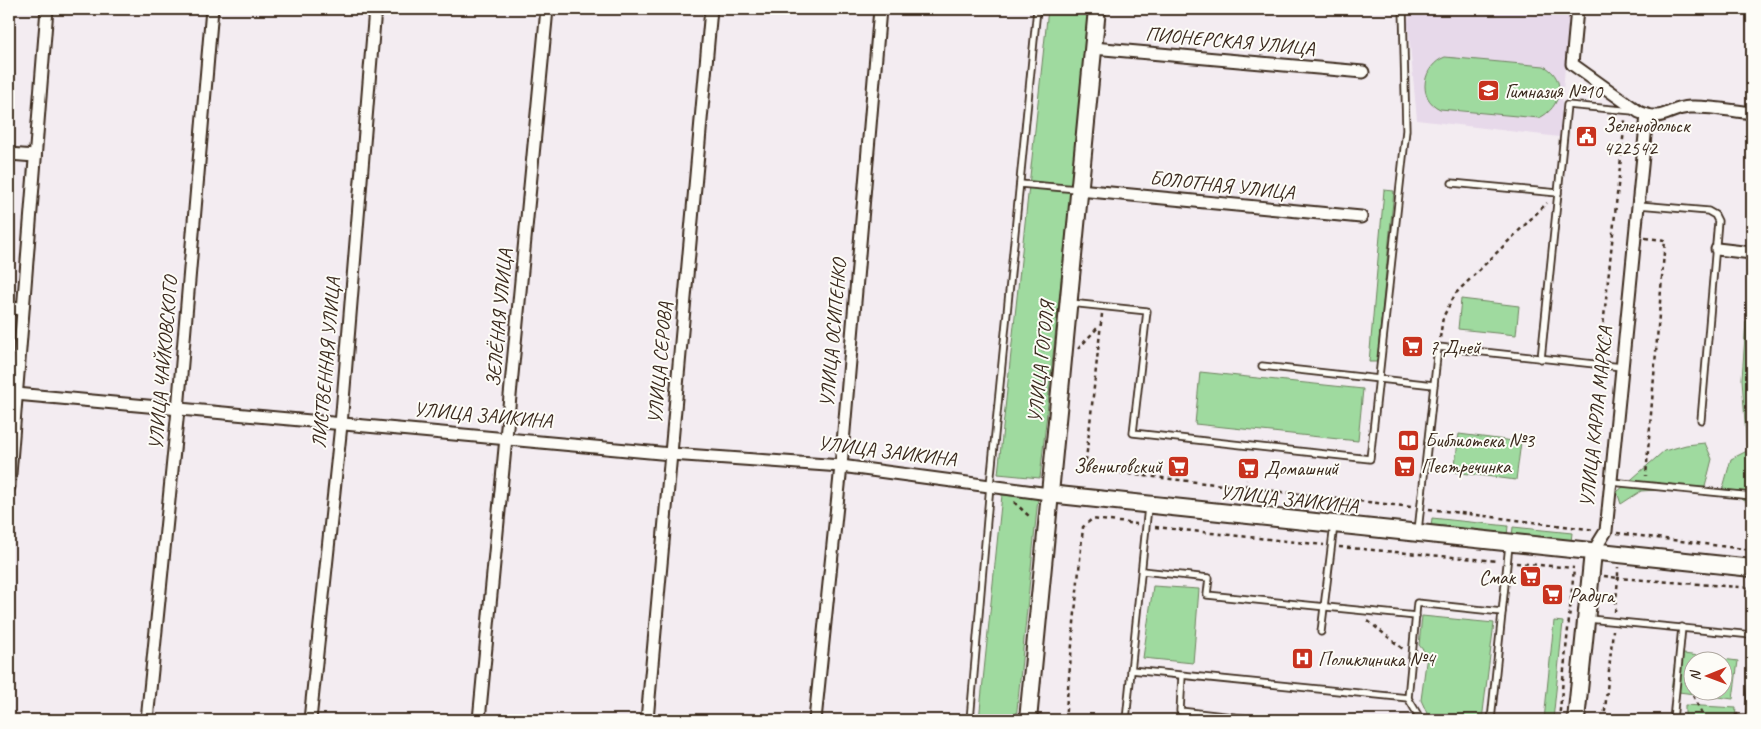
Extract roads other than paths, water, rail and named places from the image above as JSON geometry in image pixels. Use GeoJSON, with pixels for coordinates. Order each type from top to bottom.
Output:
{"type":"FeatureCollection","features":[{"type":"Feature","properties":{"kind":"street"},"geometry":{"type":"LineString","coordinates":[[9,487],[10,443],[16,394],[47,9]]}},
{"type":"Feature","properties":{"kind":"street","name":"УЛИЦА ЧАЙКОВСКОГО"},"geometry":{"type":"LineString","coordinates":[[147,720],[178,410],[212,9]]}},
{"type":"Feature","properties":{"kind":"street","name":"ЛИСТВЕННАЯ УЛИЦА"},"geometry":{"type":"LineString","coordinates":[[310,720],[340,425],[375,9]]}},
{"type":"Feature","properties":{"kind":"street","name":"ЗЕЛЁНАЯ УЛИЦА"},"geometry":{"type":"LineString","coordinates":[[479,720],[547,9]]}},
{"type":"Feature","properties":{"kind":"street","name":"УЛИЦА СЕРОВА"},"geometry":{"type":"LineString","coordinates":[[647,720],[710,9]]}},
{"type":"Feature","properties":{"kind":"street","name":"УЛИЦА ОСИПЕНКО"},"geometry":{"type":"LineString","coordinates":[[814,720],[841,466],[880,9]]}},
{"type":"Feature","properties":{"kind":"street","name":"УЛИЦА ГОГОЛЯ"},"geometry":{"type":"LineString","coordinates":[[1032,720],[1049,494],[1097,9]]}},
{"type":"Feature","properties":{"kind":"street"},"geometry":{"type":"LineString","coordinates":[[1577,9],[1572,64],[1643,113],[1662,117],[1677,109],[1690,107],[1752,113]]}},
{"type":"Feature","properties":{"kind":"street","name":"ПИОНЕРСКАЯ УЛИЦА"},"geometry":{"type":"LineString","coordinates":[[1093,48],[1363,72]]}},
{"type":"Feature","properties":{"kind":"street","name":"УЛИЦА КАРЛА МАРКСА"},"geometry":{"type":"LineString","coordinates":[[1576,720],[1593,552],[1606,531],[1612,482],[1639,205],[1643,113]]}},
{"type":"Feature","properties":{"kind":"street"},"geometry":{"type":"LineString","coordinates":[[9,154],[34,156]]}},
{"type":"Feature","properties":{"kind":"street","name":"БОЛОТНАЯ УЛИЦА"},"geometry":{"type":"LineString","coordinates":[[1079,190],[1362,217]]}},
{"type":"Feature","properties":{"kind":"street"},"geometry":{"type":"LineString","coordinates":[[1717,249],[1752,253]]}},
{"type":"Feature","properties":{"kind":"street"},"geometry":{"type":"LineString","coordinates":[[9,308],[22,309]]}},
{"type":"Feature","properties":{"kind":"street","name":"УЛИЦА ЗАИКИНА"},"geometry":{"type":"LineString","coordinates":[[16,394],[671,454],[841,466],[1049,494],[1334,526],[1752,568]]}},
{"type":"Feature","properties":{"kind":"lane"},"geometry":{"type":"LineString","coordinates":[[970,720],[990,485],[1037,9]]}},
{"type":"Feature","properties":{"kind":"lane"},"geometry":{"type":"LineString","coordinates":[[1068,302],[1147,311],[1133,433],[1370,459],[1406,130],[1403,9]]}},
{"type":"Feature","properties":{"kind":"lane"},"geometry":{"type":"LineString","coordinates":[[1540,359],[1567,105],[1643,113]]}},
{"type":"Feature","properties":{"kind":"lane"},"geometry":{"type":"LineString","coordinates":[[1452,183],[1558,193]]}},
{"type":"Feature","properties":{"kind":"lane"},"geometry":{"type":"LineString","coordinates":[[1020,184],[1079,190]]}},
{"type":"Feature","properties":{"kind":"lane"},"geometry":{"type":"LineString","coordinates":[[1639,205],[1708,211],[1715,215],[1718,222],[1701,420]]}},
{"type":"Feature","properties":{"kind":"lane"},"geometry":{"type":"LineString","coordinates":[[1417,533],[1438,347],[1622,367]]}},
{"type":"Feature","properties":{"kind":"lane"},"geometry":{"type":"LineString","coordinates":[[1262,366],[1434,385]]}},
{"type":"Feature","properties":{"kind":"lane"},"geometry":{"type":"LineString","coordinates":[[1612,482],[1752,496]]}},
{"type":"Feature","properties":{"kind":"lane"},"geometry":{"type":"LineString","coordinates":[[1126,720],[1148,505]]}},
{"type":"Feature","properties":{"kind":"lane"},"geometry":{"type":"LineString","coordinates":[[1321,632],[1334,526]]}},
{"type":"Feature","properties":{"kind":"lane"},"geometry":{"type":"LineString","coordinates":[[1492,720],[1509,543]]}},
{"type":"Feature","properties":{"kind":"lane"},"geometry":{"type":"LineString","coordinates":[[1142,571],[1209,578],[1208,595],[1416,616]]}},
{"type":"Feature","properties":{"kind":"lane"},"geometry":{"type":"LineString","coordinates":[[1421,720],[1408,698],[1417,603],[1502,612]]}},
{"type":"Feature","properties":{"kind":"lane"},"geometry":{"type":"LineString","coordinates":[[1586,618],[1752,636]]}},
{"type":"Feature","properties":{"kind":"lane"},"geometry":{"type":"LineString","coordinates":[[1673,720],[1682,628]]}},
{"type":"Feature","properties":{"kind":"lane"},"geometry":{"type":"LineString","coordinates":[[1131,670],[1408,698]]}},
{"type":"Feature","properties":{"kind":"lane"},"geometry":{"type":"LineString","coordinates":[[1182,676],[1180,711],[1259,720]]}},
{"type":"Feature","properties":{"kind":"lane"},"geometry":{"type":"LineString","coordinates":[[1749,720],[1752,681]]}},
{"type":"Feature","properties":{"kind":"place","name":"Гимназия №10"},"geometry":{"type":"Point","coordinates":[1489,91]}},
{"type":"Feature","properties":{"kind":"place","name":"Зеленодольск 422542"},"geometry":{"type":"Point","coordinates":[1587,137]}},
{"type":"Feature","properties":{"kind":"place","name":"7 Дней"},"geometry":{"type":"Point","coordinates":[1413,347]}},
{"type":"Feature","properties":{"kind":"place","name":"Библиотека №3"},"geometry":{"type":"Point","coordinates":[1409,440]}},
{"type":"Feature","properties":{"kind":"place","name":"Звениговский"},"geometry":{"type":"Point","coordinates":[1178,466]}},
{"type":"Feature","properties":{"kind":"place","name":"Пестречинка"},"geometry":{"type":"Point","coordinates":[1405,466]}},
{"type":"Feature","properties":{"kind":"place","name":"Домашний"},"geometry":{"type":"Point","coordinates":[1248,468]}},
{"type":"Feature","properties":{"kind":"place","name":"Смак"},"geometry":{"type":"Point","coordinates":[1531,577]}},
{"type":"Feature","properties":{"kind":"place","name":"Радуга"},"geometry":{"type":"Point","coordinates":[1553,595]}},
{"type":"Feature","properties":{"kind":"place","name":"Поликлиника №4"},"geometry":{"type":"Point","coordinates":[1302,659]}}]}
